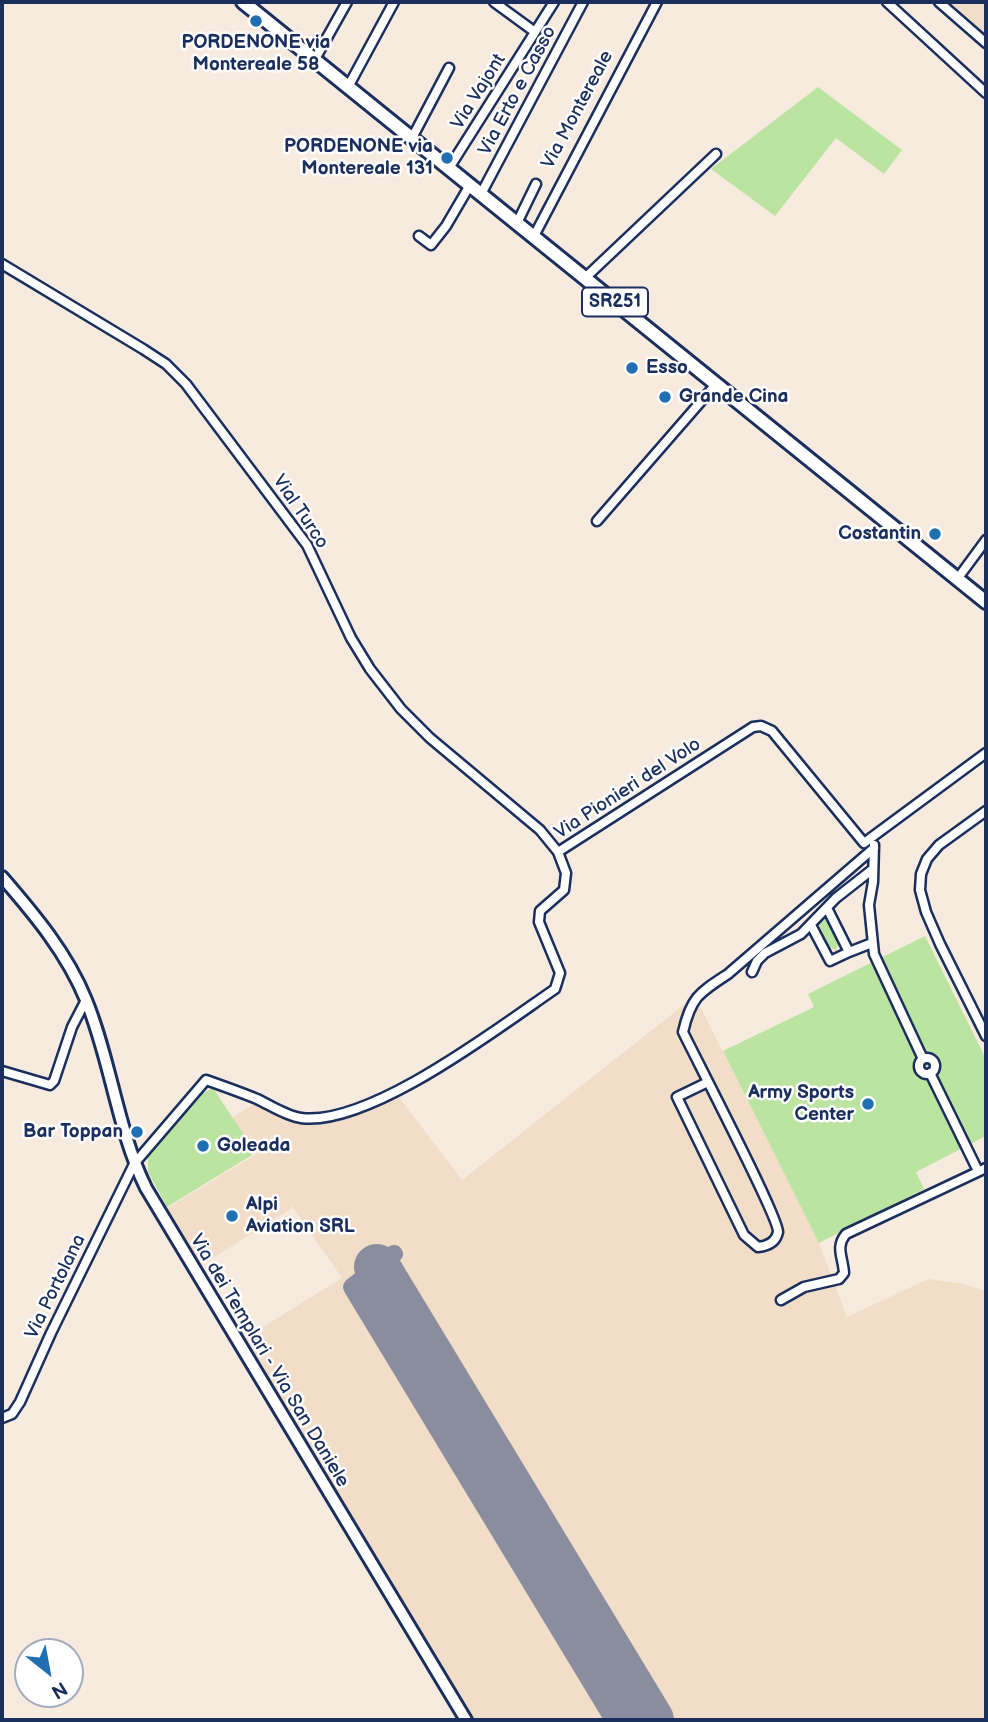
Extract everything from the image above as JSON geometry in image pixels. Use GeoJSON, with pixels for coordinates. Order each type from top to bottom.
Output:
{"type":"FeatureCollection","features":[{"type":"Feature","properties":{"kind":"main road","name":"SR251"},"geometry":{"type":"LineString","coordinates":[[243,2],[986,602]]}},
{"type":"Feature","properties":{"kind":"street"},"geometry":{"type":"LineString","coordinates":[[315,60],[346,2]]}},
{"type":"Feature","properties":{"kind":"street"},"geometry":{"type":"LineString","coordinates":[[348,87],[394,2]]}},
{"type":"Feature","properties":{"kind":"street"},"geometry":{"type":"LineString","coordinates":[[494,2],[535,32]]}},
{"type":"Feature","properties":{"kind":"street","name":"Via Vajont"},"geometry":{"type":"LineString","coordinates":[[449,168],[554,2]]}},
{"type":"Feature","properties":{"kind":"street","name":"Via Erto e Casso"},"geometry":{"type":"LineString","coordinates":[[481,194],[583,2]]}},
{"type":"Feature","properties":{"kind":"street","name":"Via Montereale"},"geometry":{"type":"LineString","coordinates":[[534,236],[657,2]]}},
{"type":"Feature","properties":{"kind":"street"},"geometry":{"type":"LineString","coordinates":[[887,2],[986,93]]}},
{"type":"Feature","properties":{"kind":"street"},"geometry":{"type":"LineString","coordinates":[[939,2],[986,43]]}},
{"type":"Feature","properties":{"kind":"street"},"geometry":{"type":"LineString","coordinates":[[412,138],[449,68]]}},
{"type":"Feature","properties":{"kind":"street"},"geometry":{"type":"LineString","coordinates":[[585,278],[716,154]]}},
{"type":"Feature","properties":{"kind":"street","name":"Via Montereale"},"geometry":{"type":"LineString","coordinates":[[517,223],[536,184]]}},
{"type":"Feature","properties":{"kind":"street"},"geometry":{"type":"LineString","coordinates":[[419,236],[431,246],[470,185]]}},
{"type":"Feature","properties":{"kind":"street","name":"Vial Turco"},"geometry":{"type":"LineString","coordinates":[[2,264],[143,349],[166,364],[186,384],[307,545],[351,638],[370,669],[401,709],[430,738],[540,830],[558,852]]}},
{"type":"Feature","properties":{"kind":"street"},"geometry":{"type":"LineString","coordinates":[[597,521],[717,383]]}},
{"type":"Feature","properties":{"kind":"street"},"geometry":{"type":"LineString","coordinates":[[958,578],[986,540]]}},
{"type":"Feature","properties":{"kind":"street","name":"Via Pionieri del Volo"},"geometry":{"type":"LineString","coordinates":[[134,1164],[206,1080],[298,1118],[324,1119],[391,1093],[437,1069],[555,989],[560,973],[539,922],[540,911],[564,890],[566,873],[558,852],[753,727],[761,726],[772,732],[864,843],[874,835]]}},
{"type":"Feature","properties":{"kind":"street"},"geometry":{"type":"LineString","coordinates":[[781,1300],[804,1287],[839,1279],[844,1273],[839,1251],[840,1241],[846,1234],[982,1170],[930,1073],[934,1070],[934,1062],[931,1059],[923,1059],[880,970],[872,943],[869,905],[874,835],[986,753]]}},
{"type":"Feature","properties":{"kind":"street"},"geometry":{"type":"LineString","coordinates":[[986,811],[939,845],[927,859],[921,874],[920,890],[935,933],[986,1036]]}},
{"type":"Feature","properties":{"kind":"street"},"geometry":{"type":"LineString","coordinates":[[708,1082],[677,1097],[744,1235],[758,1247],[767,1246],[778,1233],[777,1226],[708,1082],[683,1032],[691,1003],[702,991],[728,974],[874,848]]}},
{"type":"Feature","properties":{"kind":"street"},"geometry":{"type":"LineString","coordinates":[[752,972],[765,953],[801,934],[873,869]]}},
{"type":"Feature","properties":{"kind":"street","name":"Via dei Templari - Via San Daniele"},"geometry":{"type":"LineString","coordinates":[[2,877],[35,915],[64,957],[86,1000],[134,1164],[175,1239],[467,1720]]}},
{"type":"Feature","properties":{"kind":"street"},"geometry":{"type":"LineString","coordinates":[[827,908],[849,952]]}},
{"type":"Feature","properties":{"kind":"street"},"geometry":{"type":"LineString","coordinates":[[811,925],[830,961],[872,943]]}},
{"type":"Feature","properties":{"kind":"street"},"geometry":{"type":"LineString","coordinates":[[2,1071],[50,1085],[54,1081],[75,1020],[86,1000]]}},
{"type":"Feature","properties":{"kind":"street","name":"Via Portolana"},"geometry":{"type":"LineString","coordinates":[[2,1418],[12,1414],[20,1402],[134,1164]]}},
{"type":"Feature","properties":{"kind":"shaded area"},"geometry":{"type":"Polygon","coordinates":[[[949,2],[986,2],[986,36],[962,14],[949,2]]]}},
{"type":"Feature","properties":{"kind":"shaded area"},"geometry":{"type":"Polygon","coordinates":[[[695,996],[819,1243],[847,1317],[928,1279],[963,1284],[986,1291],[986,1720],[471,1720],[300,1438],[245,1338],[342,1278],[289,1202],[292,1208],[199,1267],[166,1209],[257,1154],[232,1118],[254,1104],[308,1125],[351,1115],[398,1096],[462,1180],[695,996]]]}},
{"type":"Feature","properties":{"kind":"green space"},"geometry":{"type":"Polygon","coordinates":[[[818,87],[902,150],[884,174],[836,138],[775,216],[711,169],[818,87]]]}},
{"type":"Feature","properties":{"kind":"green space"},"geometry":{"type":"Polygon","coordinates":[[[824,918],[839,943],[836,950],[830,948],[818,925],[824,918]]]}},
{"type":"Feature","properties":{"kind":"green space","name":"Army Sports Center"},"geometry":{"type":"Polygon","coordinates":[[[925,936],[986,1059],[986,1136],[916,1172],[924,1189],[819,1243],[723,1051],[814,1007],[808,994],[925,936]]]}},
{"type":"Feature","properties":{"kind":"green space","name":"Goleada"},"geometry":{"type":"Polygon","coordinates":[[[213,1088],[250,1144],[252,1155],[167,1207],[148,1172],[148,1157],[201,1094],[213,1088]]]}},
{"type":"Feature","properties":{"kind":"taxiway"},"geometry":{"type":"LineString","coordinates":[[394,1254],[352,1287],[614,1720]]}},
{"type":"Feature","properties":{"kind":"runway"},"geometry":{"type":"LineString","coordinates":[[377,1267],[651,1720]]}},
{"type":"Feature","properties":{"kind":"place","name":"PORDENONE via Montereale 58"},"geometry":{"type":"Point","coordinates":[256,21]}},
{"type":"Feature","properties":{"kind":"place","name":"PORDENONE via Montereale 131"},"geometry":{"type":"Point","coordinates":[447,158]}},
{"type":"Feature","properties":{"kind":"place","name":"Esso"},"geometry":{"type":"Point","coordinates":[632,368]}},
{"type":"Feature","properties":{"kind":"place","name":"Grande Cina"},"geometry":{"type":"Point","coordinates":[665,397]}},
{"type":"Feature","properties":{"kind":"place","name":"Costantin"},"geometry":{"type":"Point","coordinates":[935,534]}},
{"type":"Feature","properties":{"kind":"place","name":"Army Sports Center"},"geometry":{"type":"Point","coordinates":[868,1104]}},
{"type":"Feature","properties":{"kind":"place","name":"Bar Toppan"},"geometry":{"type":"Point","coordinates":[137,1132]}},
{"type":"Feature","properties":{"kind":"place","name":"Goleada"},"geometry":{"type":"Point","coordinates":[203,1146]}},
{"type":"Feature","properties":{"kind":"place","name":"Alpi Aviation SRL"},"geometry":{"type":"Point","coordinates":[232,1216]}}]}
